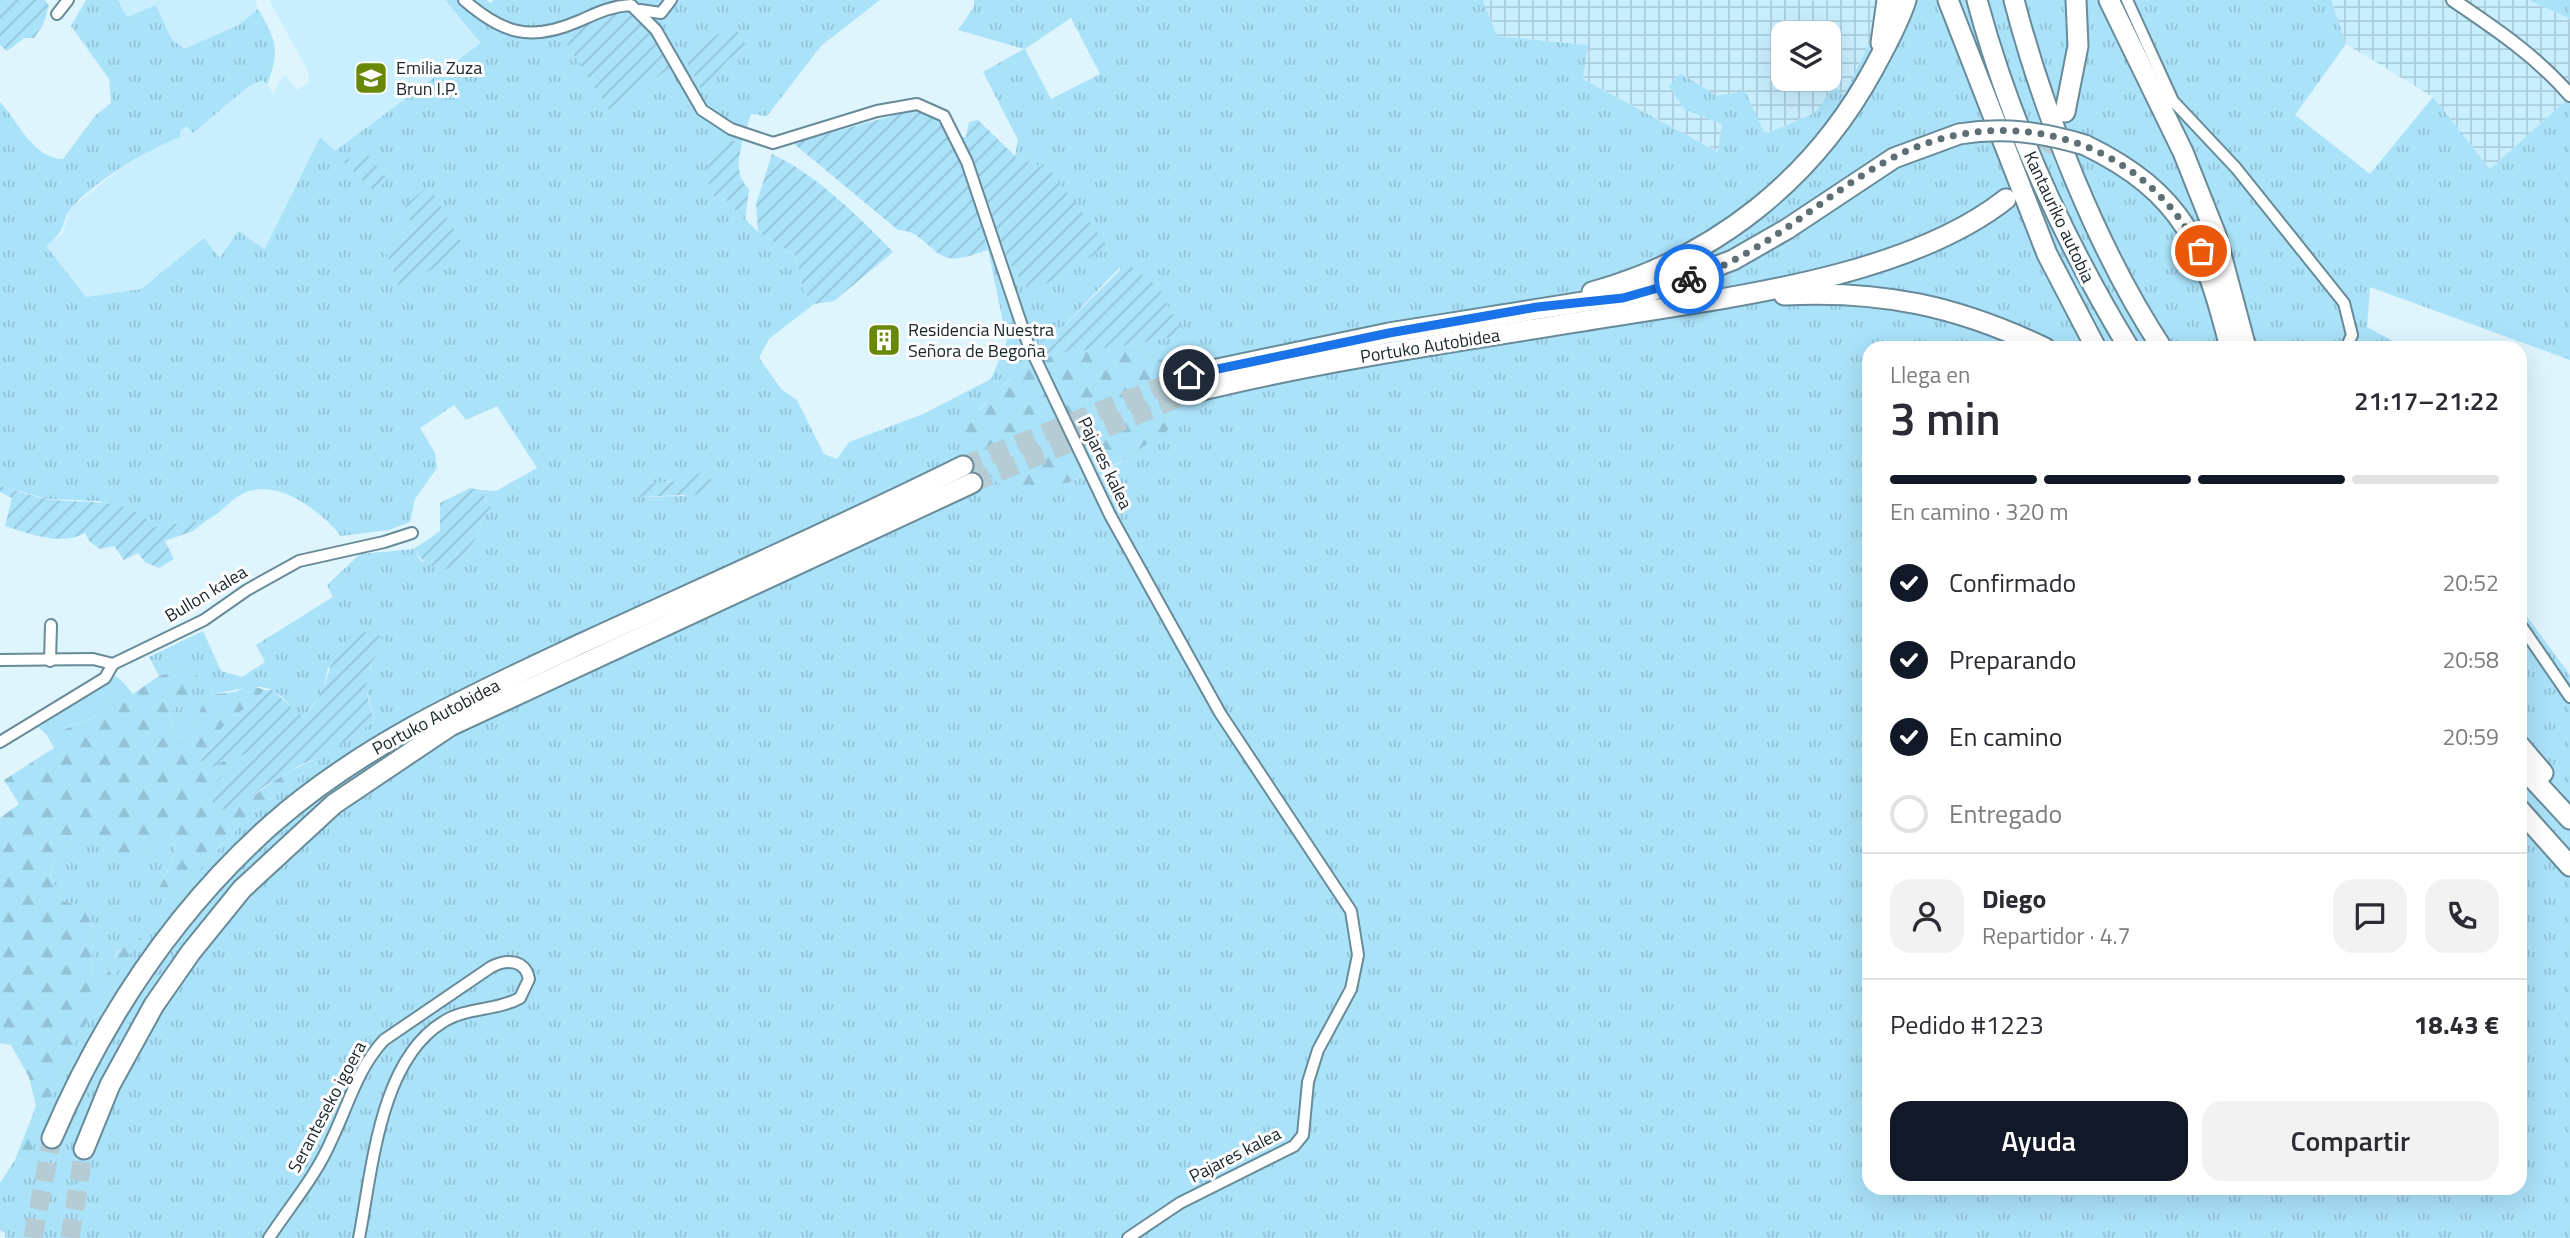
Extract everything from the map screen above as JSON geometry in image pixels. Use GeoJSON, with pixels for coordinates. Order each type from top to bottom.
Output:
{"type":"FeatureCollection","features":[{"type":"Feature","properties":{"kind":"highway"},"geometry":{"type":"LineString","coordinates":[[1874,67],[1885,30],[1887,0]]}},
{"type":"Feature","properties":{"kind":"highway"},"geometry":{"type":"LineString","coordinates":[[1537,307],[1656,270],[1704,246],[1746,219],[1782,189],[1833,134],[1894,32],[1906,0]]}},
{"type":"Feature","properties":{"kind":"highway"},"geometry":{"type":"LineString","coordinates":[[1948,0],[2047,254],[2092,341]]}},
{"type":"Feature","properties":{"kind":"highway","name":"Kantauriko autobia"},"geometry":{"type":"LineString","coordinates":[[1977,0],[2017,126],[2096,295],[2125,341]]}},
{"type":"Feature","properties":{"kind":"highway"},"geometry":{"type":"LineString","coordinates":[[2000,0],[2037,115],[2059,169],[2086,224],[2128,293]]}},
{"type":"Feature","properties":{"kind":"highway","name":"Kantauriko autobia"},"geometry":{"type":"LineString","coordinates":[[2014,0],[2048,110],[2128,293],[2158,341]]}},
{"type":"Feature","properties":{"kind":"highway"},"geometry":{"type":"LineString","coordinates":[[2065,112],[2078,46],[2076,0]]}},
{"type":"Feature","properties":{"kind":"highway"},"geometry":{"type":"LineString","coordinates":[[2109,0],[2183,152],[2216,235],[2244,341]]}},
{"type":"Feature","properties":{"kind":"highway"},"geometry":{"type":"LineString","coordinates":[[1537,307],[1623,298],[1696,277],[1759,246],[1894,158],[1959,134],[2014,130],[2047,134],[2085,145],[2139,177],[2181,220],[2201,251],[2213,281],[2228,341]]}},
{"type":"Feature","properties":{"kind":"highway"},"geometry":{"type":"LineString","coordinates":[[1693,303],[1819,277],[1896,257],[1961,231],[2006,199]]}},
{"type":"Feature","properties":{"kind":"highway"},"geometry":{"type":"LineString","coordinates":[[1693,303],[1806,294],[1872,295],[1958,312],[2030,341]]}},
{"type":"Feature","properties":{"kind":"highway","name":"Portuko Autobidea"},"geometry":{"type":"LineString","coordinates":[[1537,307],[1389,333],[1190,384],[1693,303]]}},
{"type":"Feature","properties":{"kind":"highway","name":"Portuko Autobidea"},"geometry":{"type":"LineString","coordinates":[[52,1138],[100,1037],[157,948],[234,859],[305,797],[386,741],[469,697],[967,474],[450,726],[334,804],[242,889],[184,963],[154,1005],[110,1085],[84,1149]]}},
{"type":"Feature","properties":{"kind":"highway"},"geometry":{"type":"LineString","coordinates":[[2527,755],[2543,774],[2556,803]]}},
{"type":"Feature","properties":{"kind":"highway"},"geometry":{"type":"LineString","coordinates":[[2527,772],[2570,819]]}},
{"type":"Feature","properties":{"kind":"highway"},"geometry":{"type":"LineString","coordinates":[[2527,818],[2570,866]]}},
{"type":"Feature","properties":{"kind":"street"},"geometry":{"type":"LineString","coordinates":[[57,14],[68,0]]}},
{"type":"Feature","properties":{"kind":"street"},"geometry":{"type":"LineString","coordinates":[[464,0],[500,27],[524,34],[555,31],[613,6],[631,5],[646,13],[661,13]]}},
{"type":"Feature","properties":{"kind":"street"},"geometry":{"type":"LineString","coordinates":[[656,30],[661,13],[670,0]]}},
{"type":"Feature","properties":{"kind":"street"},"geometry":{"type":"LineString","coordinates":[[2127,0],[2173,101],[2236,168],[2344,303],[2352,335],[2349,341]]}},
{"type":"Feature","properties":{"kind":"street"},"geometry":{"type":"LineString","coordinates":[[2453,0],[2516,43],[2547,69],[2570,95]]}},
{"type":"Feature","properties":{"kind":"street","name":"Pajares kalea"},"geometry":{"type":"LineString","coordinates":[[631,5],[656,30],[702,110],[731,129],[773,143],[877,111],[917,104],[944,116],[967,162],[1027,341],[1110,515],[1220,713],[1351,911],[1358,955],[1351,989],[1318,1050],[1308,1082],[1303,1135],[1294,1146],[1281,1154],[1180,1203],[1128,1238]]}},
{"type":"Feature","properties":{"kind":"street","name":"Bullon kalea"},"geometry":{"type":"LineString","coordinates":[[0,742],[105,678],[113,664],[204,620],[247,590],[299,561],[412,533]]}},
{"type":"Feature","properties":{"kind":"street"},"geometry":{"type":"LineString","coordinates":[[50,661],[51,625]]}},
{"type":"Feature","properties":{"kind":"street"},"geometry":{"type":"LineString","coordinates":[[2527,634],[2570,697]]}},
{"type":"Feature","properties":{"kind":"street"},"geometry":{"type":"LineString","coordinates":[[0,660],[93,659],[113,664]]}},
{"type":"Feature","properties":{"kind":"street","name":"Seranteseko igoera"},"geometry":{"type":"LineString","coordinates":[[269,1238],[317,1169],[332,1141],[349,1094],[371,1054],[384,1040],[491,967],[504,961],[520,964],[525,967],[529,979],[520,998],[455,1015],[440,1024],[400,1072],[383,1117],[359,1238]]}},
{"type":"Feature","properties":{"kind":"shaded area"},"geometry":{"type":"Polygon","coordinates":[[[118,0],[255,0],[258,9],[239,25],[184,49],[171,38],[156,5],[127,17],[118,0]]]}},
{"type":"Feature","properties":{"kind":"shaded area"},"geometry":{"type":"Polygon","coordinates":[[[269,0],[445,0],[482,43],[334,152],[319,138],[265,250],[221,258],[204,238],[141,289],[86,297],[46,246],[62,234],[71,208],[120,169],[157,146],[180,137],[181,130],[188,125],[193,133],[249,86],[263,79],[273,93],[285,74],[297,90],[308,82],[309,73],[269,0]]]}},
{"type":"Feature","properties":{"kind":"shaded area"},"geometry":{"type":"Polygon","coordinates":[[[1483,0],[1877,0],[1874,33],[1844,95],[1839,91],[1841,21],[1771,21],[1771,91],[1831,91],[1815,113],[1764,134],[1725,97],[1717,96],[1681,73],[1684,109],[1722,124],[1719,152],[1583,79],[1588,45],[1497,36],[1483,0]]]}},
{"type":"Feature","properties":{"kind":"shaded area"},"geometry":{"type":"Polygon","coordinates":[[[2331,0],[2529,0],[2570,19],[2570,97],[2490,169],[2433,97],[2346,44],[2331,0]]]}},
{"type":"Feature","properties":{"kind":"green space"},"geometry":{"type":"Polygon","coordinates":[[[0,0],[45,0],[49,6],[43,25],[34,38],[24,38],[7,51],[0,45],[0,0]]]}},
{"type":"Feature","properties":{"kind":"green space"},"geometry":{"type":"Polygon","coordinates":[[[86,0],[118,0],[127,17],[156,5],[171,38],[184,49],[239,25],[258,9],[273,38],[274,63],[267,85],[263,80],[249,86],[193,133],[187,126],[181,130],[180,137],[109,175],[69,211],[58,235],[46,246],[86,297],[141,289],[204,238],[220,258],[238,231],[265,249],[320,137],[335,151],[481,43],[445,0],[487,0],[490,3],[494,0],[880,0],[821,46],[767,116],[751,114],[742,143],[721,138],[711,195],[726,200],[758,232],[796,256],[803,290],[814,304],[769,339],[759,358],[782,390],[797,400],[824,454],[837,459],[849,442],[923,414],[991,379],[1007,341],[988,250],[949,137],[966,137],[1008,261],[1066,194],[1051,171],[1015,156],[1018,140],[983,72],[1024,49],[958,30],[974,7],[974,0],[1483,0],[1497,36],[1588,45],[1583,79],[1718,152],[1722,124],[1684,109],[1669,87],[1680,73],[1717,96],[1745,91],[1765,134],[1815,113],[1830,91],[1840,91],[1844,95],[1874,33],[1877,0],[2331,0],[2346,44],[2295,115],[2370,174],[2433,97],[2490,169],[2570,97],[2570,360],[2527,344],[2527,341],[2518,341],[2370,287],[2367,327],[2393,341],[1862,341],[1862,1195],[2527,1195],[2527,617],[2570,675],[2570,1238],[5,1238],[5,1233],[0,1230],[0,1183],[15,1160],[29,1159],[49,1101],[74,1044],[106,989],[141,939],[117,951],[106,976],[91,978],[94,928],[82,906],[62,901],[50,874],[56,857],[73,838],[92,836],[111,861],[144,855],[169,828],[175,847],[174,855],[156,896],[172,899],[248,817],[324,756],[374,721],[364,679],[375,656],[328,668],[322,693],[303,719],[274,691],[250,687],[208,695],[186,739],[175,736],[169,715],[186,697],[185,668],[159,676],[149,657],[203,631],[221,671],[242,677],[265,662],[256,645],[333,597],[327,585],[360,554],[414,549],[421,561],[459,569],[479,531],[482,518],[491,508],[481,490],[496,491],[537,468],[497,406],[466,420],[454,405],[420,428],[435,453],[437,468],[415,499],[410,522],[389,530],[341,536],[310,507],[269,489],[242,494],[201,522],[153,527],[120,506],[98,501],[48,499],[0,486],[0,102],[34,146],[52,157],[63,159],[95,116],[111,103],[109,79],[71,26],[86,0]],[[1071,18],[1025,49],[1051,99],[1100,74],[1071,18]],[[706,43],[696,46],[702,89],[729,59],[747,47],[706,43]],[[412,225],[384,248],[400,288],[412,225]],[[1119,268],[1059,331],[1040,341],[1047,358],[1010,379],[979,409],[1070,482],[1118,464],[1136,450],[1170,365],[1131,345],[1183,335],[1119,268]],[[668,481],[639,497],[685,496],[680,481],[668,481]]]}},
{"type":"Feature","properties":{"kind":"green space"},"geometry":{"type":"Polygon","coordinates":[[[2529,0],[2570,0],[2570,19],[2529,0]]]}},
{"type":"Feature","properties":{"kind":"green space"},"geometry":{"type":"Polygon","coordinates":[[[618,13],[643,25],[671,67],[610,111],[563,38],[597,19],[618,13]]]}},
{"type":"Feature","properties":{"kind":"green space"},"geometry":{"type":"Polygon","coordinates":[[[734,26],[747,47],[729,59],[702,90],[686,61],[696,46],[734,26]]]}},
{"type":"Feature","properties":{"kind":"green space"},"geometry":{"type":"Polygon","coordinates":[[[910,111],[931,115],[952,140],[974,198],[988,250],[961,258],[939,254],[918,236],[898,230],[793,143],[910,111]]]}},
{"type":"Feature","properties":{"kind":"green space"},"geometry":{"type":"Polygon","coordinates":[[[978,120],[1015,156],[1051,171],[1108,247],[1030,293],[1008,261],[966,137],[969,122],[978,120]]]}},
{"type":"Feature","properties":{"kind":"green space"},"geometry":{"type":"Polygon","coordinates":[[[721,138],[742,143],[739,168],[741,178],[749,189],[745,221],[726,200],[711,195],[708,165],[721,138]]]}},
{"type":"Feature","properties":{"kind":"green space"},"geometry":{"type":"Polygon","coordinates":[[[366,153],[386,177],[377,194],[343,161],[366,153]]]}},
{"type":"Feature","properties":{"kind":"green space"},"geometry":{"type":"Polygon","coordinates":[[[772,154],[821,185],[893,252],[834,301],[814,304],[803,290],[796,256],[758,232],[756,204],[772,154]]]}},
{"type":"Feature","properties":{"kind":"green space"},"geometry":{"type":"Polygon","coordinates":[[[429,186],[465,249],[400,289],[384,248],[412,225],[405,205],[429,186]]]}},
{"type":"Feature","properties":{"kind":"green space"},"geometry":{"type":"Polygon","coordinates":[[[1127,263],[1158,287],[1184,335],[1131,345],[1055,353],[1047,358],[1040,341],[1059,331],[1127,263]]]}},
{"type":"Feature","properties":{"kind":"green space"},"geometry":{"type":"Polygon","coordinates":[[[1131,345],[1170,364],[1170,429],[1118,463],[1070,482],[1012,493],[976,466],[961,433],[991,397],[1015,375],[1041,359],[1064,350],[1131,345]]]}},
{"type":"Feature","properties":{"kind":"green space"},"geometry":{"type":"Polygon","coordinates":[[[705,472],[714,483],[706,494],[638,497],[641,488],[646,486],[705,472]]]}},
{"type":"Feature","properties":{"kind":"green space"},"geometry":{"type":"Polygon","coordinates":[[[0,486],[47,499],[118,505],[131,510],[153,527],[207,520],[193,531],[165,541],[174,559],[159,568],[145,562],[138,553],[124,560],[114,546],[100,549],[90,542],[85,533],[56,539],[5,526],[12,498],[0,492],[0,486]]]}},
{"type":"Feature","properties":{"kind":"green space"},"geometry":{"type":"Polygon","coordinates":[[[470,488],[481,490],[491,508],[482,518],[479,531],[459,569],[439,568],[428,564],[414,549],[440,531],[440,503],[470,488]]]}},
{"type":"Feature","properties":{"kind":"green space"},"geometry":{"type":"Polygon","coordinates":[[[375,631],[386,643],[372,662],[366,680],[374,721],[324,756],[302,764],[262,788],[241,807],[217,810],[208,792],[219,779],[252,753],[229,758],[213,767],[200,760],[229,718],[245,709],[265,690],[272,690],[304,718],[320,695],[338,650],[352,637],[375,631]]]}},
{"type":"Feature","properties":{"kind":"green space"},"geometry":{"type":"Polygon","coordinates":[[[185,668],[198,676],[186,697],[169,715],[175,736],[185,739],[208,695],[235,692],[249,685],[265,690],[245,709],[229,718],[201,759],[213,766],[229,758],[253,752],[242,763],[241,807],[280,777],[324,756],[248,817],[172,899],[156,896],[174,855],[175,847],[169,828],[144,855],[124,864],[111,861],[92,837],[73,838],[56,857],[50,874],[62,901],[82,906],[94,928],[91,977],[106,976],[123,947],[142,938],[106,989],[75,1044],[49,1101],[29,1159],[15,1160],[36,1106],[29,1077],[11,1045],[0,1043],[0,818],[19,804],[4,780],[54,748],[47,735],[82,723],[104,711],[113,703],[123,682],[133,694],[159,676],[185,668]]]}},
{"type":"Feature","properties":{"kind":"green space"},"geometry":{"type":"Polygon","coordinates":[[[116,676],[123,682],[119,693],[103,711],[81,723],[47,735],[37,726],[116,676]]]}},
{"type":"Feature","properties":{"kind":"tunnel"},"geometry":{"type":"LineString","coordinates":[[2027,174],[2059,123]]}},
{"type":"Feature","properties":{"kind":"tunnel"},"geometry":{"type":"LineString","coordinates":[[963,466],[1189,375]]}},
{"type":"Feature","properties":{"kind":"tunnel"},"geometry":{"type":"LineString","coordinates":[[972,483],[1190,393]]}},
{"type":"Feature","properties":{"kind":"tunnel"},"geometry":{"type":"LineString","coordinates":[[33,1238],[52,1138]]}},
{"type":"Feature","properties":{"kind":"tunnel"},"geometry":{"type":"LineString","coordinates":[[70,1238],[84,1149]]}},
{"type":"Feature","properties":{"kind":"way so far"},"geometry":{"type":"LineString","coordinates":[[1689,279],[1759,246],[1894,158],[1927,143],[1984,130],[2047,134],[2085,145],[2111,158],[2139,177],[2164,199],[2201,251]]}},
{"type":"Feature","properties":{"kind":"place","name":"Emilia Zuza Brun I.P."},"geometry":{"type":"Point","coordinates":[371,78]}},
{"type":"Feature","properties":{"kind":"place","name":"Residencia Nuestra Señora de Begoña"},"geometry":{"type":"Point","coordinates":[884,340]}},
{"type":"Feature","properties":{"kind":"route"},"geometry":{"type":"LineString","coordinates":[[1189,375],[1389,333],[1537,307],[1623,298],[1689,279]]}}]}
